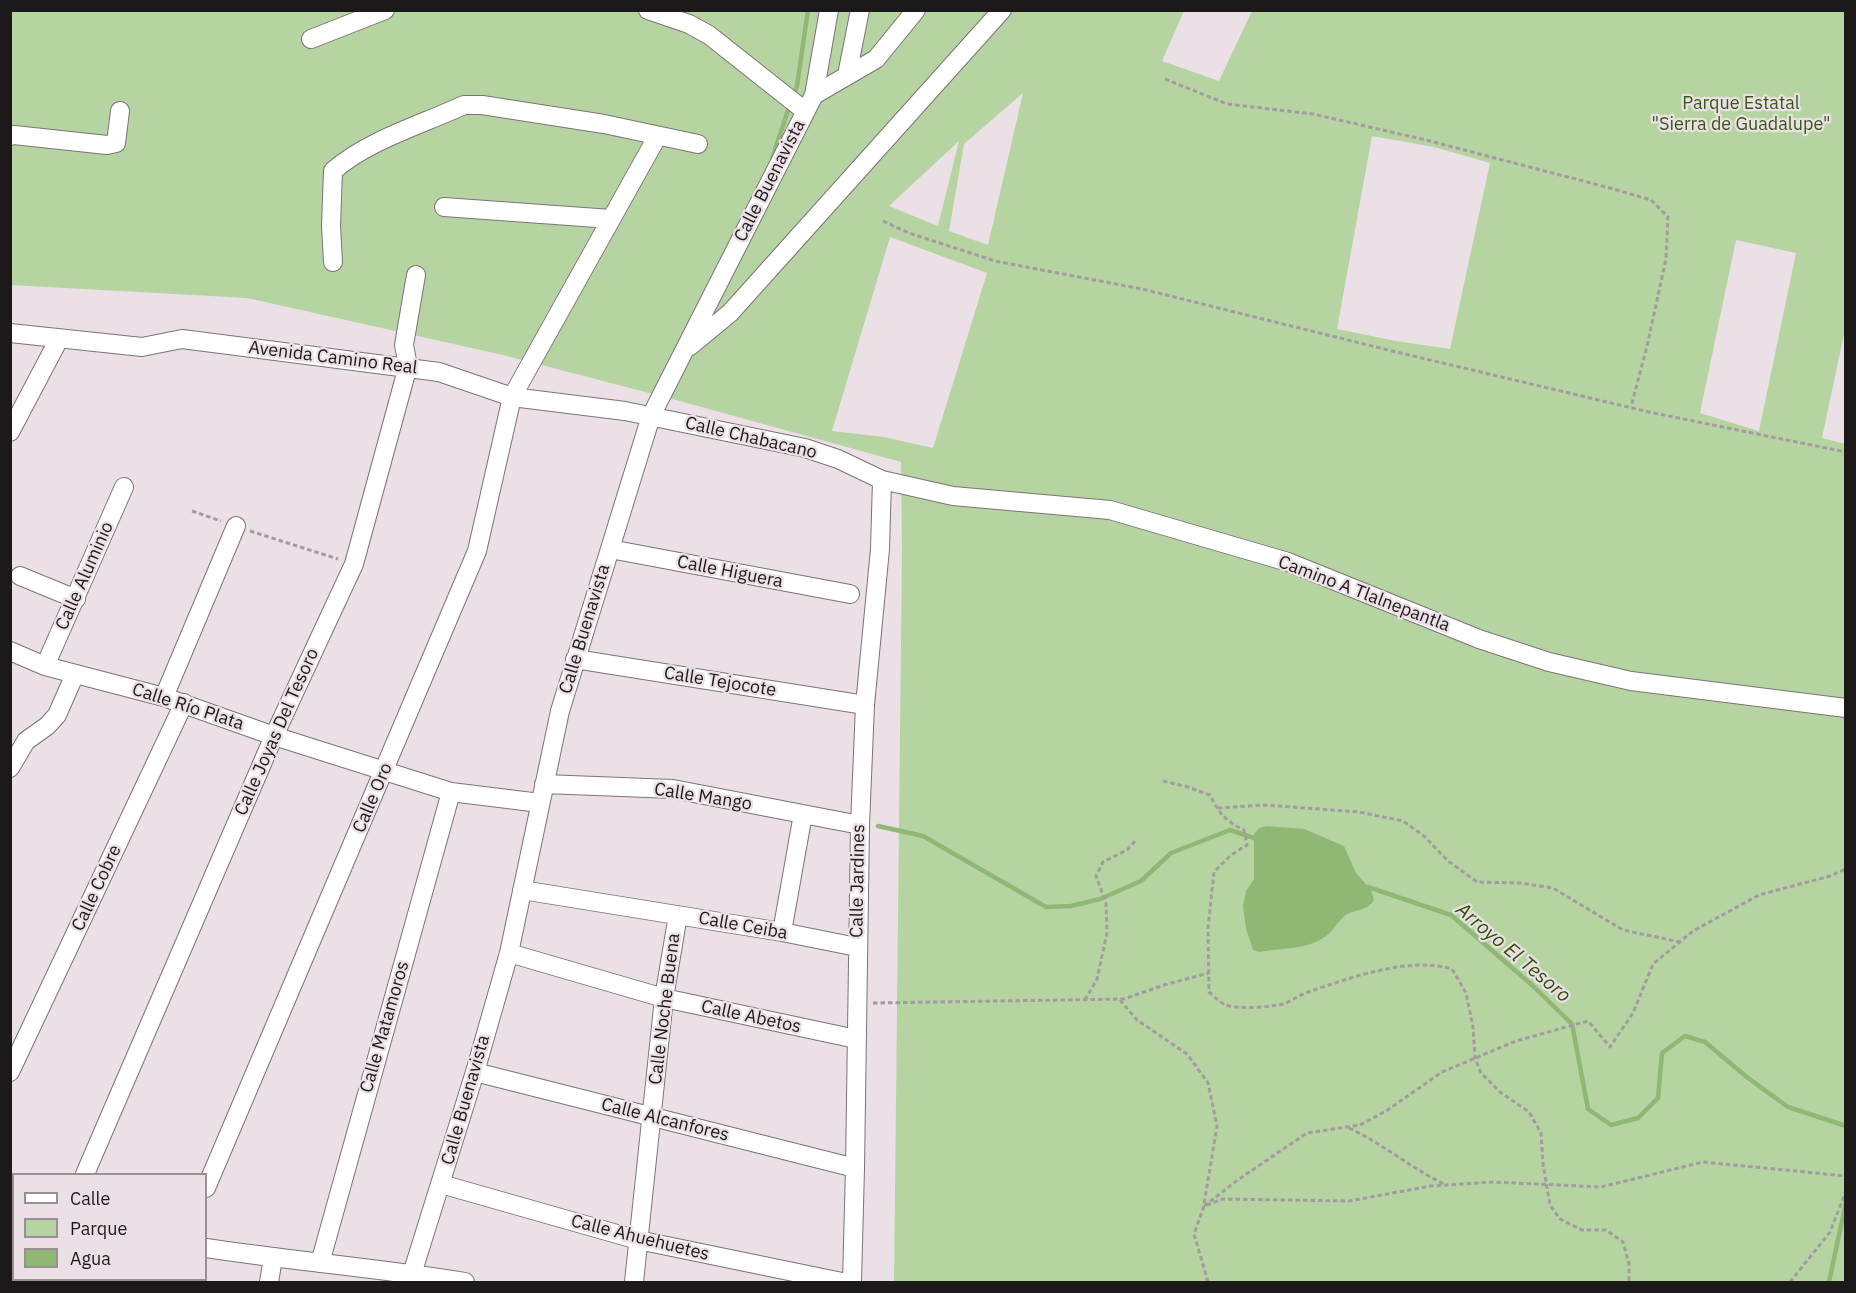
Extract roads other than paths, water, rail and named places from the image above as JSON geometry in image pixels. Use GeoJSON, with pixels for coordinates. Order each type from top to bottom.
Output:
{"type":"FeatureCollection","features":[{"type":"Feature","properties":{"kind":"street"},"geometry":{"type":"LineString","coordinates":[[311,39],[385,10]]}},
{"type":"Feature","properties":{"kind":"street"},"geometry":{"type":"LineString","coordinates":[[648,10],[689,24],[709,35],[805,111]]}},
{"type":"Feature","properties":{"kind":"street","name":"Calle Buenavista"},"geometry":{"type":"LineString","coordinates":[[412,1274],[476,1072],[508,952],[560,711],[651,416],[814,95],[828,10]]}},
{"type":"Feature","properties":{"kind":"street"},"geometry":{"type":"LineString","coordinates":[[848,75],[860,10]]}},
{"type":"Feature","properties":{"kind":"street"},"geometry":{"type":"LineString","coordinates":[[814,95],[876,59],[916,10]]}},
{"type":"Feature","properties":{"kind":"street"},"geometry":{"type":"LineString","coordinates":[[684,351],[730,313],[1002,10]]}},
{"type":"Feature","properties":{"kind":"street"},"geometry":{"type":"LineString","coordinates":[[333,262],[331,226],[333,171],[364,149],[464,105],[482,105],[604,124],[698,144]]}},
{"type":"Feature","properties":{"kind":"street"},"geometry":{"type":"LineString","coordinates":[[10,136],[107,145],[116,142],[120,111]]}},
{"type":"Feature","properties":{"kind":"street","name":"Calle Oro"},"geometry":{"type":"LineString","coordinates":[[207,1186],[477,551],[512,397],[657,137]]}},
{"type":"Feature","properties":{"kind":"street"},"geometry":{"type":"LineString","coordinates":[[444,207],[611,219]]}},
{"type":"Feature","properties":{"kind":"street","name":"Calle Joyas Del Tesoro"},"geometry":{"type":"LineString","coordinates":[[85,1173],[274,735],[354,564],[408,366],[404,345],[416,274]]}},
{"type":"Feature","properties":{"kind":"street","name":"Avenida Camino Real"},"geometry":{"type":"LineString","coordinates":[[10,333],[142,347],[182,339],[408,366],[439,372],[512,397],[651,416]]}},
{"type":"Feature","properties":{"kind":"street"},"geometry":{"type":"LineString","coordinates":[[10,432],[59,339]]}},
{"type":"Feature","properties":{"kind":"street","name":"Calle Chabacano"},"geometry":{"type":"LineString","coordinates":[[651,416],[805,448],[838,459],[882,480]]}},
{"type":"Feature","properties":{"kind":"street","name":"Calle Jardines"},"geometry":{"type":"LineString","coordinates":[[852,1282],[860,825],[865,705],[880,549],[882,480]]}},
{"type":"Feature","properties":{"kind":"street","name":"Camino A Tlalnepantla"},"geometry":{"type":"LineString","coordinates":[[882,480],[953,496],[1110,510],[1288,562],[1479,639],[1549,663],[1631,681],[1845,708]]}},
{"type":"Feature","properties":{"kind":"street","name":"Calle Aluminio"},"geometry":{"type":"LineString","coordinates":[[45,666],[124,487]]}},
{"type":"Feature","properties":{"kind":"street"},"geometry":{"type":"LineString","coordinates":[[164,697],[236,526]]}},
{"type":"Feature","properties":{"kind":"street","name":"Calle Higuera"},"geometry":{"type":"LineString","coordinates":[[610,549],[850,594]]}},
{"type":"Feature","properties":{"kind":"street"},"geometry":{"type":"LineString","coordinates":[[20,576],[76,598]]}},
{"type":"Feature","properties":{"kind":"street","name":"Calle Río Plata"},"geometry":{"type":"LineString","coordinates":[[10,651],[45,666],[184,703],[274,735],[451,792],[540,803]]}},
{"type":"Feature","properties":{"kind":"street","name":"Calle Tejocote"},"geometry":{"type":"LineString","coordinates":[[575,659],[865,705]]}},
{"type":"Feature","properties":{"kind":"street"},"geometry":{"type":"LineString","coordinates":[[10,768],[26,741],[47,726],[57,715],[75,674]]}},
{"type":"Feature","properties":{"kind":"street","name":"Calle Cobre"},"geometry":{"type":"LineString","coordinates":[[10,1072],[19,1034],[184,703]]}},
{"type":"Feature","properties":{"kind":"street","name":"Calle Mango"},"geometry":{"type":"LineString","coordinates":[[544,784],[673,789],[860,825]]}},
{"type":"Feature","properties":{"kind":"street","name":"Calle Matamoros"},"geometry":{"type":"LineString","coordinates":[[320,1263],[451,792]]}},
{"type":"Feature","properties":{"kind":"street"},"geometry":{"type":"LineString","coordinates":[[782,932],[803,814]]}},
{"type":"Feature","properties":{"kind":"street","name":"Calle Ceiba"},"geometry":{"type":"LineString","coordinates":[[522,890],[782,932],[857,947]]}},
{"type":"Feature","properties":{"kind":"street","name":"Calle Noche Buena"},"geometry":{"type":"LineString","coordinates":[[634,1282],[664,998],[678,915]]}},
{"type":"Feature","properties":{"kind":"street","name":"Calle Abetos"},"geometry":{"type":"LineString","coordinates":[[508,952],[664,998],[856,1039]]}},
{"type":"Feature","properties":{"kind":"street","name":"Calle Alcanfores"},"geometry":{"type":"LineString","coordinates":[[476,1072],[855,1168]]}},
{"type":"Feature","properties":{"kind":"street","name":"Calle Ahuehuetes"},"geometry":{"type":"LineString","coordinates":[[441,1185],[638,1240],[842,1282]]}},
{"type":"Feature","properties":{"kind":"street"},"geometry":{"type":"LineString","coordinates":[[207,1248],[320,1263],[387,1277],[412,1274],[465,1282]]}},
{"type":"Feature","properties":{"kind":"street"},"geometry":{"type":"LineString","coordinates":[[269,1282],[273,1258]]}},
{"type":"Feature","properties":{"kind":"water"},"geometry":{"type":"Polygon","coordinates":[[[1266,826],[1304,829],[1344,846],[1356,873],[1371,890],[1374,900],[1365,908],[1346,915],[1330,933],[1316,942],[1292,948],[1259,952],[1253,950],[1246,929],[1243,906],[1246,891],[1254,879],[1254,834],[1259,828],[1266,826]]]}},
{"type":"Feature","properties":{"kind":"waterway"},"geometry":{"type":"LineString","coordinates":[[793,96],[797,86],[808,10]]}},
{"type":"Feature","properties":{"kind":"waterway"},"geometry":{"type":"LineString","coordinates":[[772,159],[790,104]]}},
{"type":"Feature","properties":{"kind":"waterway","name":"Arroyo El Tesoro"},"geometry":{"type":"LineString","coordinates":[[878,826],[923,836],[1046,907],[1071,906],[1100,899],[1141,881],[1171,853],[1230,830],[1257,839]]}},
{"type":"Feature","properties":{"kind":"waterway","name":"Arroyo El Tesoro"},"geometry":{"type":"LineString","coordinates":[[1368,887],[1451,915],[1533,986],[1572,1024],[1588,1109],[1611,1125],[1638,1118],[1658,1098],[1662,1053],[1685,1036],[1705,1042],[1748,1078],[1788,1107],[1846,1126]]}},
{"type":"Feature","properties":{"kind":"waterway"},"geometry":{"type":"LineString","coordinates":[[1829,1282],[1846,1202]]}},
{"type":"Feature","properties":{"kind":"park label","name":"Parque Estatal \"Sierra de Guadalupe\""},"geometry":{"type":"Point","coordinates":[1741,114]}}]}
